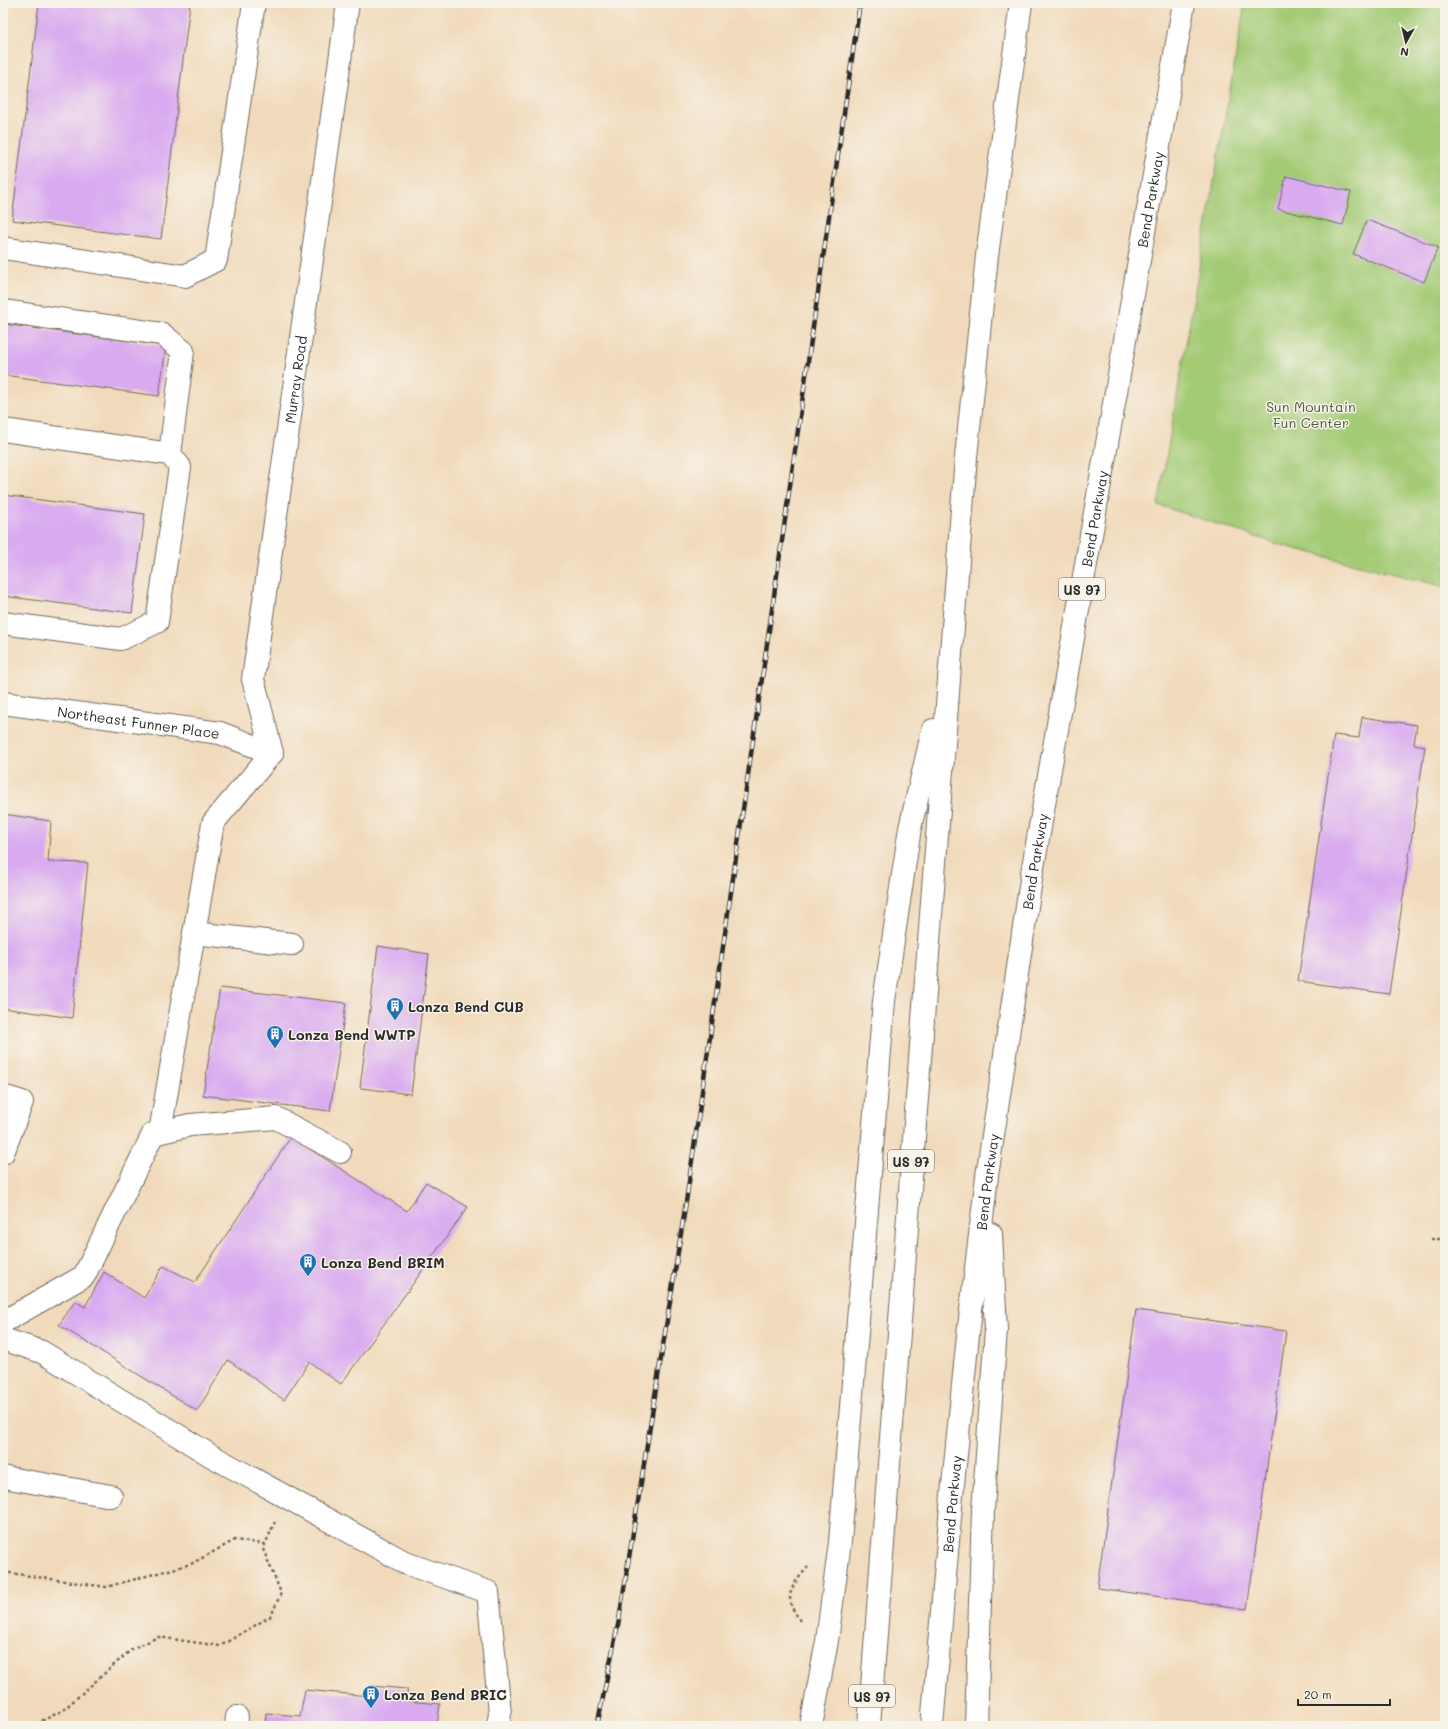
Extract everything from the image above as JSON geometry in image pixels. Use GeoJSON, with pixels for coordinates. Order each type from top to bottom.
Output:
{"type":"FeatureCollection","features":[{"type":"Feature","properties":{"kind":"main road"},"geometry":{"type":"LineString","coordinates":[[3,248],[185,276],[216,260],[254,3]]}},
{"type":"Feature","properties":{"kind":"main road","name":"Murray Road"},"geometry":{"type":"LineString","coordinates":[[272,753],[253,679],[348,3]]}},
{"type":"Feature","properties":{"kind":"main road","name":"US 97"},"geometry":{"type":"LineString","coordinates":[[869,1726],[949,657],[966,457],[986,264],[1021,3]]}},
{"type":"Feature","properties":{"kind":"main road","name":"Bend Parkway"},"geometry":{"type":"LineString","coordinates":[[932,1726],[952,1495],[968,1335],[987,1176],[1032,873],[1184,3]]}},
{"type":"Feature","properties":{"kind":"main road"},"geometry":{"type":"LineString","coordinates":[[3,311],[162,334],[183,351],[170,454]]}},
{"type":"Feature","properties":{"kind":"main road"},"geometry":{"type":"LineString","coordinates":[[3,430],[170,454],[180,467],[157,622],[121,639],[3,623]]}},
{"type":"Feature","properties":{"kind":"main road"},"geometry":{"type":"LineString","coordinates":[[811,1726],[827,1641],[840,1542],[884,1001],[910,828],[949,657]]}},
{"type":"Feature","properties":{"kind":"main road","name":"Northeast Funner Place"},"geometry":{"type":"LineString","coordinates":[[3,703],[220,733],[272,753]]}},
{"type":"Feature","properties":{"kind":"main road"},"geometry":{"type":"LineString","coordinates":[[160,1132],[213,823],[272,753]]}},
{"type":"Feature","properties":{"kind":"main road"},"geometry":{"type":"LineString","coordinates":[[194,933],[292,944]]}},
{"type":"Feature","properties":{"kind":"main road"},"geometry":{"type":"LineString","coordinates":[[3,1096],[22,1102],[3,1153]]}},
{"type":"Feature","properties":{"kind":"main road"},"geometry":{"type":"LineString","coordinates":[[3,1322],[84,1276],[153,1134],[190,1125],[276,1118],[340,1152]]}},
{"type":"Feature","properties":{"kind":"main road"},"geometry":{"type":"LineString","coordinates":[[976,1726],[983,1510],[996,1329],[987,1176]]}},
{"type":"Feature","properties":{"kind":"main road"},"geometry":{"type":"LineString","coordinates":[[3,1339],[42,1352],[210,1455],[408,1564],[488,1592],[500,1713],[498,1726]]}},
{"type":"Feature","properties":{"kind":"main road"},"geometry":{"type":"LineString","coordinates":[[3,1477],[112,1496]]}},
{"type":"Feature","properties":{"kind":"path"},"geometry":{"type":"LineString","coordinates":[[1431,1239],[1445,1238]]}},
{"type":"Feature","properties":{"kind":"path"},"geometry":{"type":"LineString","coordinates":[[31,1726],[62,1711],[132,1649],[158,1637],[220,1646],[271,1616],[281,1593],[263,1549],[287,1497]]}},
{"type":"Feature","properties":{"kind":"path"},"geometry":{"type":"LineString","coordinates":[[3,1572],[106,1587],[190,1564],[235,1540],[265,1544]]}},
{"type":"Feature","properties":{"kind":"green space","name":"Sun Mountain Fun Center"},"geometry":{"type":"Polygon","coordinates":[[[1245,3],[1445,3],[1445,587],[1284,546],[1158,505],[1245,3]]]}},
{"type":"Feature","properties":{"kind":"building"},"geometry":{"type":"Polygon","coordinates":[[[39,3],[190,3],[161,239],[12,220],[39,3]]]}},
{"type":"Feature","properties":{"kind":"building"},"geometry":{"type":"Polygon","coordinates":[[[726,3],[738,3],[737,6],[726,3]]]}},
{"type":"Feature","properties":{"kind":"building"},"geometry":{"type":"Polygon","coordinates":[[[1286,176],[1351,192],[1343,225],[1278,209],[1286,176]]]}},
{"type":"Feature","properties":{"kind":"building"},"geometry":{"type":"Polygon","coordinates":[[[1367,220],[1438,247],[1424,282],[1353,254],[1367,220]]]}},
{"type":"Feature","properties":{"kind":"building"},"geometry":{"type":"Polygon","coordinates":[[[3,324],[166,346],[159,396],[3,375],[3,324]]]}},
{"type":"Feature","properties":{"kind":"building"},"geometry":{"type":"Polygon","coordinates":[[[3,495],[145,514],[132,613],[3,596],[3,495]]]}},
{"type":"Feature","properties":{"kind":"building"},"geometry":{"type":"Polygon","coordinates":[[[1362,717],[1417,725],[1414,744],[1425,746],[1389,994],[1298,981],[1334,735],[1359,738],[1362,717]]]}},
{"type":"Feature","properties":{"kind":"building"},"geometry":{"type":"Polygon","coordinates":[[[3,814],[51,821],[48,862],[88,863],[72,1018],[3,1008],[3,814]]]}},
{"type":"Feature","properties":{"kind":"building","name":"Lonza Bend CUB"},"geometry":{"type":"Polygon","coordinates":[[[378,946],[429,954],[411,1094],[360,1088],[378,946]]]}},
{"type":"Feature","properties":{"kind":"building","name":"Lonza Bend WWTP"},"geometry":{"type":"Polygon","coordinates":[[[220,988],[346,1003],[330,1111],[203,1095],[220,988]]]}},
{"type":"Feature","properties":{"kind":"building","name":"Lonza Bend BRIM"},"geometry":{"type":"Polygon","coordinates":[[[291,1137],[407,1211],[426,1182],[468,1207],[341,1384],[309,1362],[284,1400],[228,1360],[197,1411],[59,1325],[75,1301],[85,1307],[104,1272],[144,1298],[163,1266],[195,1282],[291,1137]]]}},
{"type":"Feature","properties":{"kind":"building"},"geometry":{"type":"Polygon","coordinates":[[[1136,1310],[1286,1331],[1247,1609],[1097,1588],[1136,1310]]]}},
{"type":"Feature","properties":{"kind":"building","name":"Lonza Bend BRIC"},"geometry":{"type":"Polygon","coordinates":[[[371,1686],[407,1689],[408,1701],[440,1704],[437,1726],[265,1726],[266,1713],[300,1716],[305,1690],[369,1696],[371,1686]]]}},
{"type":"Feature","properties":{"kind":"railway"},"geometry":{"type":"LineString","coordinates":[[597,1726],[619,1620],[686,1202],[860,3]]}},
{"type":"Feature","properties":{"kind":"place","name":"Lonza Bend CUB"},"geometry":{"type":"Point","coordinates":[395,1021]}},
{"type":"Feature","properties":{"kind":"place","name":"Lonza Bend WWTP"},"geometry":{"type":"Point","coordinates":[275,1049]}},
{"type":"Feature","properties":{"kind":"place","name":"Lonza Bend BRIM"},"geometry":{"type":"Point","coordinates":[308,1277]}},
{"type":"Feature","properties":{"kind":"place","name":"Lonza Bend BRIC"},"geometry":{"type":"Point","coordinates":[371,1709]}}]}
